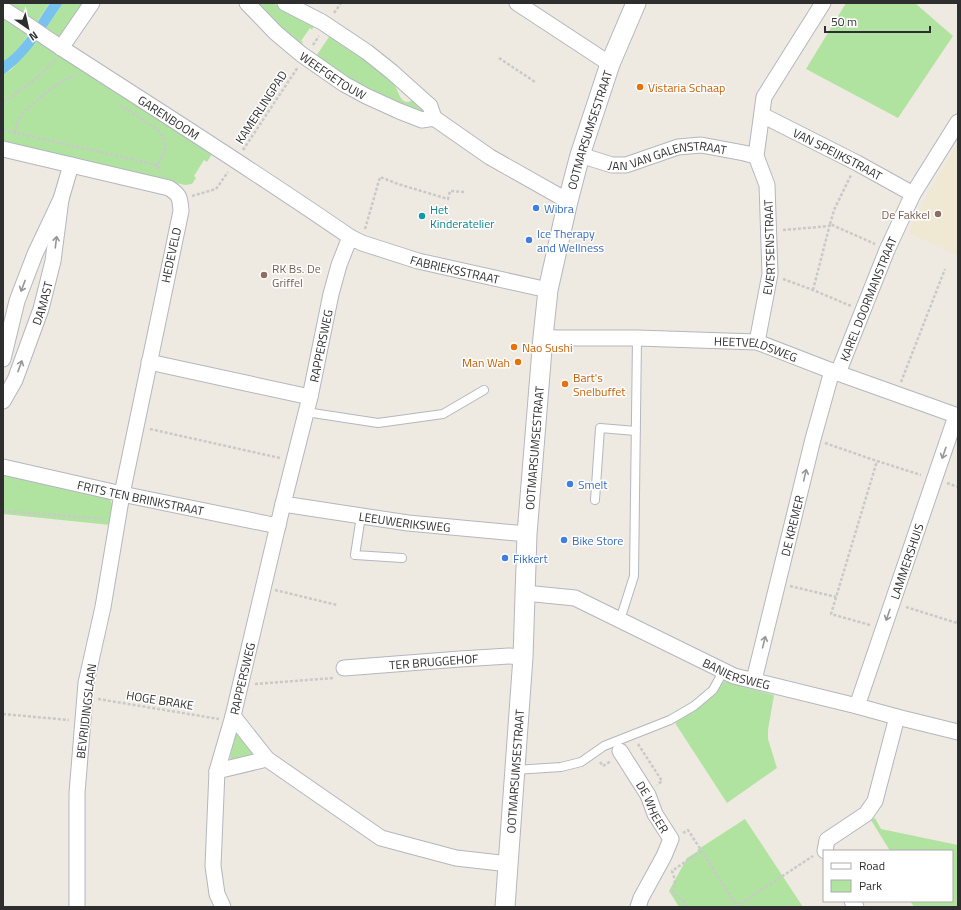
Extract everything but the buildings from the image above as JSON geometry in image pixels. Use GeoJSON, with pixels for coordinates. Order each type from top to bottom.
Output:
{"type":"FeatureCollection","features":[{"type":"Feature","properties":{"kind":"street"},"geometry":{"type":"LineString","coordinates":[[57,53],[92,3]]}},
{"type":"Feature","properties":{"kind":"street","name":"WEEFGETOUW"},"geometry":{"type":"LineString","coordinates":[[247,3],[276,33],[305,57],[344,84],[366,96],[422,120],[434,118]]}},
{"type":"Feature","properties":{"kind":"street"},"geometry":{"type":"LineString","coordinates":[[286,3],[326,25],[367,52],[430,106],[434,118],[490,157],[568,201]]}},
{"type":"Feature","properties":{"kind":"street"},"geometry":{"type":"LineString","coordinates":[[517,3],[610,64]]}},
{"type":"Feature","properties":{"kind":"street","name":"OOTMARSUMSESTRAAT"},"geometry":{"type":"LineString","coordinates":[[505,907],[523,657],[527,534],[548,290],[568,201],[580,156],[610,64],[636,3]]}},
{"type":"Feature","properties":{"kind":"street","name":"EVERTSENSTRAAT"},"geometry":{"type":"LineString","coordinates":[[757,342],[770,274],[767,185],[756,156],[764,97],[823,3]]}},
{"type":"Feature","properties":{"kind":"street","name":"GARENBOOM"},"geometry":{"type":"LineString","coordinates":[[3,9],[23,21],[57,53],[236,160],[322,217]]}},
{"type":"Feature","properties":{"kind":"street","name":"VAN SPEIJKSTRAAT"},"geometry":{"type":"LineString","coordinates":[[762,115],[857,163],[913,194]]}},
{"type":"Feature","properties":{"kind":"street","name":"KAREL DOORMANSTRAAT"},"geometry":{"type":"LineString","coordinates":[[835,372],[887,250],[913,194],[958,122]]}},
{"type":"Feature","properties":{"kind":"street","name":"JAN VAN GALENSTRAAT"},"geometry":{"type":"LineString","coordinates":[[580,156],[612,165],[626,165],[678,148],[701,145],[756,156]]}},
{"type":"Feature","properties":{"kind":"street"},"geometry":{"type":"LineString","coordinates":[[3,150],[169,188],[176,193],[180,200]]}},
{"type":"Feature","properties":{"kind":"street","name":"DAMAST"},"geometry":{"type":"LineString","coordinates":[[3,359],[17,301],[35,254],[61,199],[71,165]]}},
{"type":"Feature","properties":{"kind":"street","name":"DAMAST"},"geometry":{"type":"LineString","coordinates":[[3,401],[15,380],[41,309],[53,261],[61,199]]}},
{"type":"Feature","properties":{"kind":"street","name":"HEDEVELD"},"geometry":{"type":"LineString","coordinates":[[122,494],[180,211],[180,200]]}},
{"type":"Feature","properties":{"kind":"street","name":"FABRIEKSSTRAAT"},"geometry":{"type":"LineString","coordinates":[[322,217],[356,240],[418,261],[548,290]]}},
{"type":"Feature","properties":{"kind":"street","name":"RAPPERSWEG"},"geometry":{"type":"LineString","coordinates":[[356,240],[339,265],[331,294],[310,397],[283,504],[233,719],[267,759],[380,838],[456,858],[509,864]]}},
{"type":"Feature","properties":{"kind":"street","name":"HEETVELDSWEG"},"geometry":{"type":"LineString","coordinates":[[543,337],[757,342],[957,416]]}},
{"type":"Feature","properties":{"kind":"street","name":"RAPPERSWEG"},"geometry":{"type":"LineString","coordinates":[[149,362],[310,397]]}},
{"type":"Feature","properties":{"kind":"street","name":"DE KREMER"},"geometry":{"type":"LineString","coordinates":[[754,680],[813,439],[835,372]]}},
{"type":"Feature","properties":{"kind":"street","name":"LAMMERSHUIS"},"geometry":{"type":"LineString","coordinates":[[857,706],[957,416]]}},
{"type":"Feature","properties":{"kind":"street","name":"FRITS TEN BRINKSTRAAT"},"geometry":{"type":"LineString","coordinates":[[3,467],[122,494],[278,526]]}},
{"type":"Feature","properties":{"kind":"street","name":"BEVRIJDINGSLAAN"},"geometry":{"type":"LineString","coordinates":[[77,907],[77,793],[86,683],[103,607],[122,494]]}},
{"type":"Feature","properties":{"kind":"street","name":"LEEUWERIKSWEG"},"geometry":{"type":"LineString","coordinates":[[283,504],[408,523],[527,534]]}},
{"type":"Feature","properties":{"kind":"street","name":"BANIERSWEG"},"geometry":{"type":"LineString","coordinates":[[525,593],[575,598],[734,676],[958,732]]}},
{"type":"Feature","properties":{"kind":"street","name":"TER BRUGGEHOF"},"geometry":{"type":"LineString","coordinates":[[344,668],[460,659],[509,656],[523,657]]}},
{"type":"Feature","properties":{"kind":"street"},"geometry":{"type":"LineString","coordinates":[[826,850],[827,840],[866,814],[875,801],[897,717]]}},
{"type":"Feature","properties":{"kind":"street"},"geometry":{"type":"LineString","coordinates":[[223,907],[217,894],[212,866],[217,771],[233,719]]}},
{"type":"Feature","properties":{"kind":"street","name":"DE WHEER"},"geometry":{"type":"LineString","coordinates":[[620,751],[646,792],[655,814],[672,839],[641,898],[638,907]]}},
{"type":"Feature","properties":{"kind":"street"},"geometry":{"type":"LineString","coordinates":[[217,771],[267,759]]}},
{"type":"Feature","properties":{"kind":"lane"},"geometry":{"type":"LineString","coordinates":[[620,620],[634,576],[637,338]]}},
{"type":"Feature","properties":{"kind":"lane"},"geometry":{"type":"LineString","coordinates":[[306,412],[378,423],[443,414],[484,390]]}},
{"type":"Feature","properties":{"kind":"lane"},"geometry":{"type":"LineString","coordinates":[[595,500],[600,428],[636,431]]}},
{"type":"Feature","properties":{"kind":"lane"},"geometry":{"type":"LineString","coordinates":[[361,516],[355,555],[402,558]]}},
{"type":"Feature","properties":{"kind":"lane"},"geometry":{"type":"LineString","coordinates":[[515,770],[561,768],[581,762],[604,746],[670,720],[694,706],[713,690],[724,670]]}},
{"type":"Feature","properties":{"kind":"path","name":"KAMERLINGPAD"},"geometry":{"type":"LineString","coordinates":[[180,200],[216,189],[341,3]]}},
{"type":"Feature","properties":{"kind":"path"},"geometry":{"type":"LineString","coordinates":[[3,102],[47,69],[57,53]]}},
{"type":"Feature","properties":{"kind":"path"},"geometry":{"type":"LineString","coordinates":[[499,58],[536,82]]}},
{"type":"Feature","properties":{"kind":"path"},"geometry":{"type":"LineString","coordinates":[[15,133],[19,119],[24,112],[53,87],[75,75],[70,71]]}},
{"type":"Feature","properties":{"kind":"path"},"geometry":{"type":"LineString","coordinates":[[115,101],[158,130],[162,135],[166,149],[157,165]]}},
{"type":"Feature","properties":{"kind":"path"},"geometry":{"type":"LineString","coordinates":[[3,130],[157,165]]}},
{"type":"Feature","properties":{"kind":"path"},"geometry":{"type":"LineString","coordinates":[[813,290],[834,210],[857,163]]}},
{"type":"Feature","properties":{"kind":"path"},"geometry":{"type":"LineString","coordinates":[[157,165],[162,175]]}},
{"type":"Feature","properties":{"kind":"path"},"geometry":{"type":"LineString","coordinates":[[356,240],[380,176],[398,184],[448,199],[450,191],[465,192]]}},
{"type":"Feature","properties":{"kind":"path"},"geometry":{"type":"LineString","coordinates":[[768,232],[830,225],[887,250]]}},
{"type":"Feature","properties":{"kind":"path"},"geometry":{"type":"LineString","coordinates":[[896,394],[945,269]]}},
{"type":"Feature","properties":{"kind":"path"},"geometry":{"type":"LineString","coordinates":[[770,274],[813,290],[862,311]]}},
{"type":"Feature","properties":{"kind":"path"},"geometry":{"type":"LineString","coordinates":[[136,426],[294,462]]}},
{"type":"Feature","properties":{"kind":"path"},"geometry":{"type":"LineString","coordinates":[[813,439],[877,462],[958,487]]}},
{"type":"Feature","properties":{"kind":"path"},"geometry":{"type":"LineString","coordinates":[[877,462],[831,614],[883,629]]}},
{"type":"Feature","properties":{"kind":"path"},"geometry":{"type":"LineString","coordinates":[[3,511],[117,520]]}},
{"type":"Feature","properties":{"kind":"path"},"geometry":{"type":"LineString","coordinates":[[778,584],[836,597]]}},
{"type":"Feature","properties":{"kind":"path"},"geometry":{"type":"LineString","coordinates":[[264,588],[337,605]]}},
{"type":"Feature","properties":{"kind":"path"},"geometry":{"type":"LineString","coordinates":[[892,603],[958,622]]}},
{"type":"Feature","properties":{"kind":"path"},"geometry":{"type":"LineString","coordinates":[[241,685],[338,678],[344,668]]}},
{"type":"Feature","properties":{"kind":"path","name":"HOGE BRAKE"},"geometry":{"type":"LineString","coordinates":[[85,697],[233,719]]}},
{"type":"Feature","properties":{"kind":"path"},"geometry":{"type":"LineString","coordinates":[[3,714],[83,721]]}},
{"type":"Feature","properties":{"kind":"path"},"geometry":{"type":"LineString","coordinates":[[633,735],[662,781],[646,792]]}},
{"type":"Feature","properties":{"kind":"path"},"geometry":{"type":"LineString","coordinates":[[672,839],[688,830],[736,906],[823,855]]}},
{"type":"Feature","properties":{"kind":"path"},"geometry":{"type":"LineString","coordinates":[[687,907],[683,901],[673,893],[675,888],[672,871],[701,851]]}},
{"type":"Feature","properties":{"kind":"shaded area","name":"De Fakkel"},"geometry":{"type":"Polygon","coordinates":[[[958,143],[958,256],[908,232],[927,195],[958,143]]]}},
{"type":"Feature","properties":{"kind":"green space"},"geometry":{"type":"Polygon","coordinates":[[[4,3],[49,4],[37,22],[24,17],[4,3]]]}},
{"type":"Feature","properties":{"kind":"green space"},"geometry":{"type":"Polygon","coordinates":[[[63,3],[84,3],[61,38],[57,39],[44,31],[63,3]]]}},
{"type":"Feature","properties":{"kind":"green space"},"geometry":{"type":"Polygon","coordinates":[[[252,3],[273,3],[315,24],[312,30],[310,28],[301,41],[303,42],[300,48],[252,3]]]}},
{"type":"Feature","properties":{"kind":"green space"},"geometry":{"type":"Polygon","coordinates":[[[846,3],[915,3],[953,36],[898,118],[806,69],[846,3]]]}},
{"type":"Feature","properties":{"kind":"green space"},"geometry":{"type":"Polygon","coordinates":[[[3,14],[30,32],[15,53],[3,61],[3,14]]]}},
{"type":"Feature","properties":{"kind":"green space"},"geometry":{"type":"Polygon","coordinates":[[[331,34],[350,45],[364,56],[392,82],[404,101],[411,101],[411,98],[424,110],[423,114],[394,106],[314,59],[331,34]]]}},
{"type":"Feature","properties":{"kind":"green space"},"geometry":{"type":"Polygon","coordinates":[[[39,39],[212,154],[207,162],[204,160],[194,176],[196,178],[192,184],[185,185],[3,144],[3,75],[12,69],[39,39]]]}},
{"type":"Feature","properties":{"kind":"green space"},"geometry":{"type":"Polygon","coordinates":[[[3,473],[109,498],[113,505],[110,525],[3,514],[3,473]]]}},
{"type":"Feature","properties":{"kind":"green space"},"geometry":{"type":"Polygon","coordinates":[[[724,681],[774,695],[768,730],[768,739],[777,768],[727,803],[675,723],[706,702],[724,681]]]}},
{"type":"Feature","properties":{"kind":"green space"},"geometry":{"type":"Polygon","coordinates":[[[238,728],[255,754],[232,761],[230,758],[234,731],[238,728]]]}},
{"type":"Feature","properties":{"kind":"green space"},"geometry":{"type":"Polygon","coordinates":[[[875,818],[881,829],[958,845],[958,907],[914,907],[911,902],[953,902],[953,850],[889,850],[871,820],[875,818]]]}},
{"type":"Feature","properties":{"kind":"green space"},"geometry":{"type":"Polygon","coordinates":[[[745,819],[803,907],[679,907],[669,891],[687,858],[745,819]]]}},
{"type":"Feature","properties":{"kind":"water"},"geometry":{"type":"Polygon","coordinates":[[[50,3],[63,3],[29,51],[3,75],[3,61],[16,51],[50,3]]]}},
{"type":"Feature","properties":{"kind":"place","name":"Vistaria Schaap"},"geometry":{"type":"Point","coordinates":[640,87]}},
{"type":"Feature","properties":{"kind":"place","name":"Wibra"},"geometry":{"type":"Point","coordinates":[536,208]}},
{"type":"Feature","properties":{"kind":"place","name":"De Fakkel"},"geometry":{"type":"Point","coordinates":[938,214]}},
{"type":"Feature","properties":{"kind":"place","name":"Het Kinderatelier"},"geometry":{"type":"Point","coordinates":[422,216]}},
{"type":"Feature","properties":{"kind":"place","name":"Ice Therapy and Wellness"},"geometry":{"type":"Point","coordinates":[529,240]}},
{"type":"Feature","properties":{"kind":"place","name":"RK Bs. De Griffel"},"geometry":{"type":"Point","coordinates":[264,275]}},
{"type":"Feature","properties":{"kind":"place","name":"Nao Sushi"},"geometry":{"type":"Point","coordinates":[514,347]}},
{"type":"Feature","properties":{"kind":"place","name":"Man Wah"},"geometry":{"type":"Point","coordinates":[518,362]}},
{"type":"Feature","properties":{"kind":"place","name":"Bart's Snelbuffet"},"geometry":{"type":"Point","coordinates":[565,384]}},
{"type":"Feature","properties":{"kind":"place","name":"Smelt"},"geometry":{"type":"Point","coordinates":[570,484]}},
{"type":"Feature","properties":{"kind":"place","name":"Bike Store"},"geometry":{"type":"Point","coordinates":[564,540]}},
{"type":"Feature","properties":{"kind":"place","name":"Fikkert"},"geometry":{"type":"Point","coordinates":[505,558]}}]}
